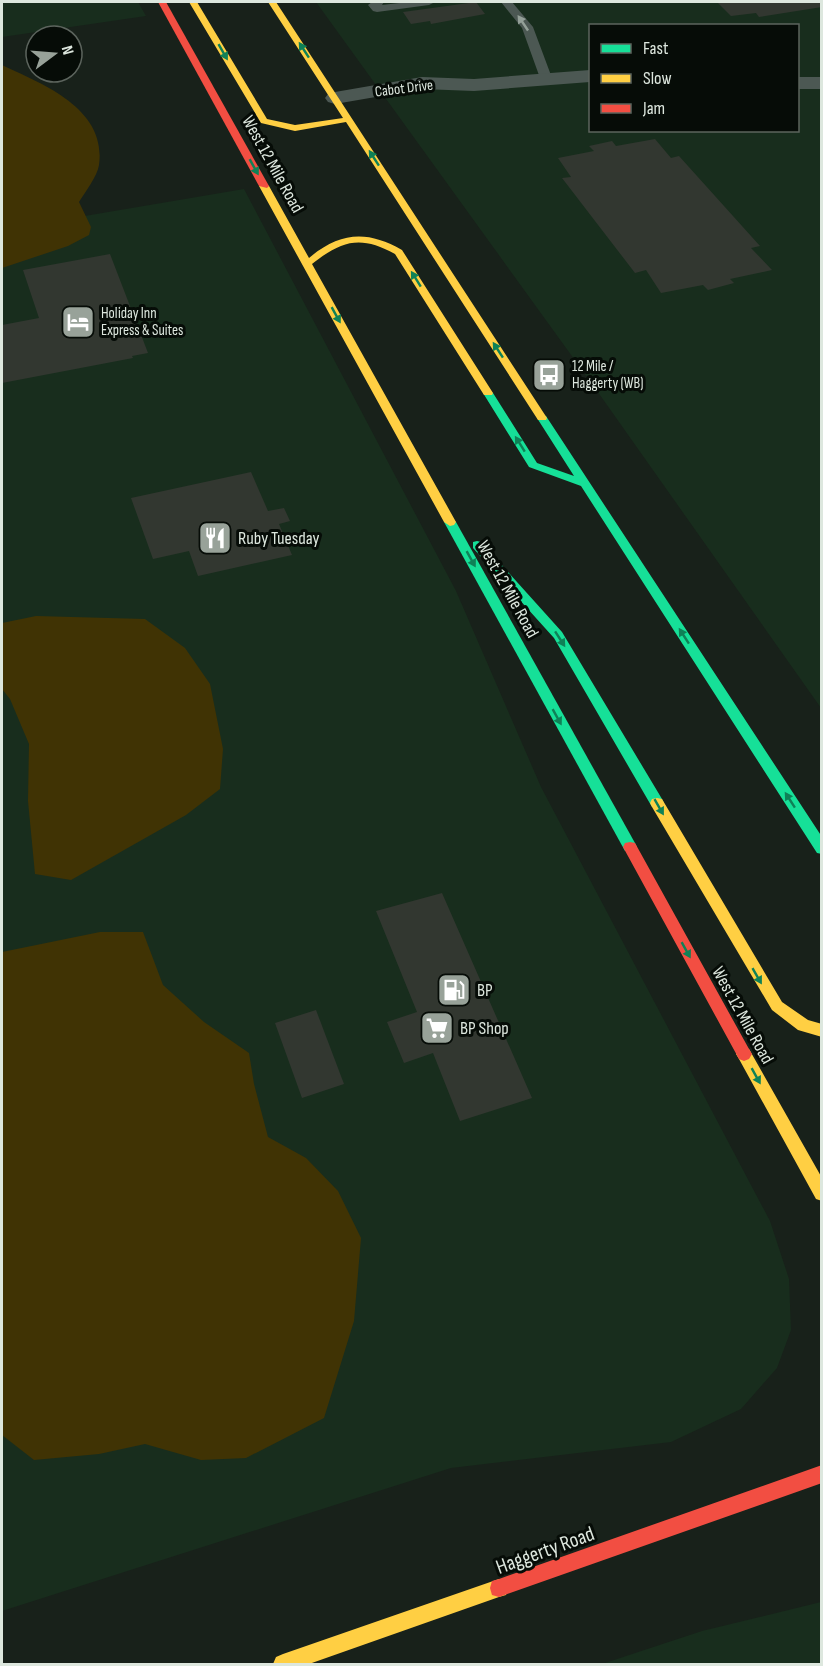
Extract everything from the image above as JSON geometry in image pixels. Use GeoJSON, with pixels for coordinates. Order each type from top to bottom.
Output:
{"type":"FeatureCollection","features":[{"type":"Feature","properties":{"kind":"main road","name":"West 12 Mile Road"},"geometry":{"type":"LineString","coordinates":[[162,2],[822,1194]]}},
{"type":"Feature","properties":{"kind":"main road"},"geometry":{"type":"LineString","coordinates":[[193,2],[264,121],[278,127],[296,129],[358,117]]}},
{"type":"Feature","properties":{"kind":"main road"},"geometry":{"type":"LineString","coordinates":[[272,2],[335,98],[358,117],[585,484],[822,849]]}},
{"type":"Feature","properties":{"kind":"main road"},"geometry":{"type":"LineString","coordinates":[[307,264],[325,248],[346,240],[370,240],[391,246],[399,252],[533,465],[585,484]]}},
{"type":"Feature","properties":{"kind":"main road"},"geometry":{"type":"LineString","coordinates":[[438,501],[558,635],[777,1006],[803,1025],[822,1031]]}},
{"type":"Feature","properties":{"kind":"main road","name":"Haggerty Road"},"geometry":{"type":"LineString","coordinates":[[283,1665],[822,1474]]}},
{"type":"Feature","properties":{"kind":"street","name":"Cabot Drive"},"geometry":{"type":"LineString","coordinates":[[335,98],[422,83],[474,85],[589,76]]}},
{"type":"Feature","properties":{"kind":"street"},"geometry":{"type":"LineString","coordinates":[[799,83],[822,83]]}},
{"type":"Feature","properties":{"kind":"street","name":"Cabot Drive"},"geometry":{"type":"LineString","coordinates":[[433,103],[474,85]]}},
{"type":"Feature","properties":{"kind":"lane"},"geometry":{"type":"LineString","coordinates":[[378,5],[429,2]]}},
{"type":"Feature","properties":{"kind":"lane"},"geometry":{"type":"LineString","coordinates":[[507,2],[527,27],[546,78]]}},
{"type":"Feature","properties":{"kind":"shaded area"},"geometry":{"type":"Polygon","coordinates":[[[2,2],[138,2],[146,16],[84,25],[24,24],[24,34],[2,37],[2,2]]]}},
{"type":"Feature","properties":{"kind":"shaded area"},"geometry":{"type":"Polygon","coordinates":[[[316,2],[821,2],[821,708],[595,388],[316,2]]]}},
{"type":"Feature","properties":{"kind":"shaded area"},"geometry":{"type":"Polygon","coordinates":[[[2,65],[24,76],[24,84],[41,84],[82,113],[93,128],[99,145],[99,165],[79,202],[91,227],[89,235],[68,246],[2,268],[2,65]]]}},
{"type":"Feature","properties":{"kind":"shaded area"},"geometry":{"type":"Polygon","coordinates":[[[244,189],[456,591],[541,787],[770,1221],[789,1279],[791,1330],[777,1368],[741,1409],[671,1442],[451,1468],[2,1611],[2,230],[244,189]]]}},
{"type":"Feature","properties":{"kind":"shaded area"},"geometry":{"type":"Polygon","coordinates":[[[36,616],[145,619],[185,648],[210,684],[223,749],[220,789],[186,815],[71,880],[35,874],[28,801],[29,744],[10,699],[2,689],[2,623],[36,616]]]}},
{"type":"Feature","properties":{"kind":"shaded area"},"geometry":{"type":"Polygon","coordinates":[[[100,932],[143,932],[163,985],[204,1022],[249,1053],[254,1084],[268,1137],[306,1158],[338,1191],[361,1238],[354,1321],[324,1418],[246,1458],[201,1460],[145,1444],[99,1454],[34,1460],[2,1435],[2,952],[100,932]]]}},
{"type":"Feature","properties":{"kind":"shaded area"},"geometry":{"type":"Polygon","coordinates":[[[821,1602],[821,1664],[602,1664],[702,1631],[821,1602]]]}},
{"type":"Feature","properties":{"kind":"building"},"geometry":{"type":"Polygon","coordinates":[[[476,2],[485,14],[431,24],[430,21],[411,24],[403,12],[476,2]]]}},
{"type":"Feature","properties":{"kind":"building"},"geometry":{"type":"Polygon","coordinates":[[[717,2],[822,2],[822,7],[759,17],[756,13],[731,16],[717,2]]]}},
{"type":"Feature","properties":{"kind":"building"},"geometry":{"type":"Polygon","coordinates":[[[655,139],[671,158],[679,156],[760,246],[751,248],[772,270],[730,279],[734,283],[708,290],[703,285],[661,293],[646,270],[635,273],[562,178],[571,177],[558,158],[594,151],[589,146],[612,141],[616,146],[655,139]]]}},
{"type":"Feature","properties":{"kind":"building","name":"Holiday Inn Express & Suites"},"geometry":{"type":"Polygon","coordinates":[[[110,254],[148,353],[132,356],[133,358],[2,383],[2,325],[39,318],[23,270],[110,254]]]}},
{"type":"Feature","properties":{"kind":"building","name":"Ruby Tuesday"},"geometry":{"type":"Polygon","coordinates":[[[251,472],[268,511],[284,508],[290,521],[279,524],[292,555],[198,576],[189,551],[153,559],[131,498],[251,472]]]}},
{"type":"Feature","properties":{"kind":"building"},"geometry":{"type":"Polygon","coordinates":[[[442,893],[532,1098],[460,1121],[433,1053],[404,1063],[387,1022],[417,1012],[376,911],[442,893]]]}},
{"type":"Feature","properties":{"kind":"building"},"geometry":{"type":"Polygon","coordinates":[[[316,1010],[344,1084],[302,1098],[275,1023],[316,1010]]]}},
{"type":"Feature","properties":{"kind":"traffic: fast"},"geometry":{"type":"LineString","coordinates":[[488,393],[533,465],[585,484]]}},
{"type":"Feature","properties":{"kind":"traffic: fast"},"geometry":{"type":"LineString","coordinates":[[542,418],[822,849]]}},
{"type":"Feature","properties":{"kind":"traffic: fast"},"geometry":{"type":"LineString","coordinates":[[450,522],[630,847]]}},
{"type":"Feature","properties":{"kind":"traffic: fast"},"geometry":{"type":"LineString","coordinates":[[477,545],[558,635],[657,803]]}},
{"type":"Feature","properties":{"kind":"traffic: slow"},"geometry":{"type":"LineString","coordinates":[[193,2],[264,121],[285,127],[306,128],[348,119]]}},
{"type":"Feature","properties":{"kind":"traffic: slow"},"geometry":{"type":"LineString","coordinates":[[272,2],[542,418]]}},
{"type":"Feature","properties":{"kind":"traffic: slow"},"geometry":{"type":"LineString","coordinates":[[264,186],[450,522]]}},
{"type":"Feature","properties":{"kind":"traffic: slow"},"geometry":{"type":"LineString","coordinates":[[307,264],[329,248],[351,239],[374,240],[399,252],[488,393]]}},
{"type":"Feature","properties":{"kind":"traffic: slow"},"geometry":{"type":"LineString","coordinates":[[657,803],[777,1006],[803,1025],[822,1031]]}},
{"type":"Feature","properties":{"kind":"traffic: slow"},"geometry":{"type":"LineString","coordinates":[[744,1054],[822,1194]]}},
{"type":"Feature","properties":{"kind":"traffic: slow"},"geometry":{"type":"LineString","coordinates":[[283,1664],[499,1588]]}},
{"type":"Feature","properties":{"kind":"traffic: jam"},"geometry":{"type":"LineString","coordinates":[[162,2],[264,186]]}},
{"type":"Feature","properties":{"kind":"traffic: jam"},"geometry":{"type":"LineString","coordinates":[[630,847],[744,1054]]}},
{"type":"Feature","properties":{"kind":"traffic: jam"},"geometry":{"type":"LineString","coordinates":[[499,1588],[822,1474]]}},
{"type":"Feature","properties":{"kind":"place","name":"Holiday Inn Express & Suites"},"geometry":{"type":"Point","coordinates":[78,322]}},
{"type":"Feature","properties":{"kind":"place","name":"12 Mile / Haggerty (WB)"},"geometry":{"type":"Point","coordinates":[549,375]}},
{"type":"Feature","properties":{"kind":"place","name":"Ruby Tuesday"},"geometry":{"type":"Point","coordinates":[215,538]}},
{"type":"Feature","properties":{"kind":"place","name":"BP"},"geometry":{"type":"Point","coordinates":[454,990]}},
{"type":"Feature","properties":{"kind":"place","name":"BP Shop"},"geometry":{"type":"Point","coordinates":[437,1028]}}]}
